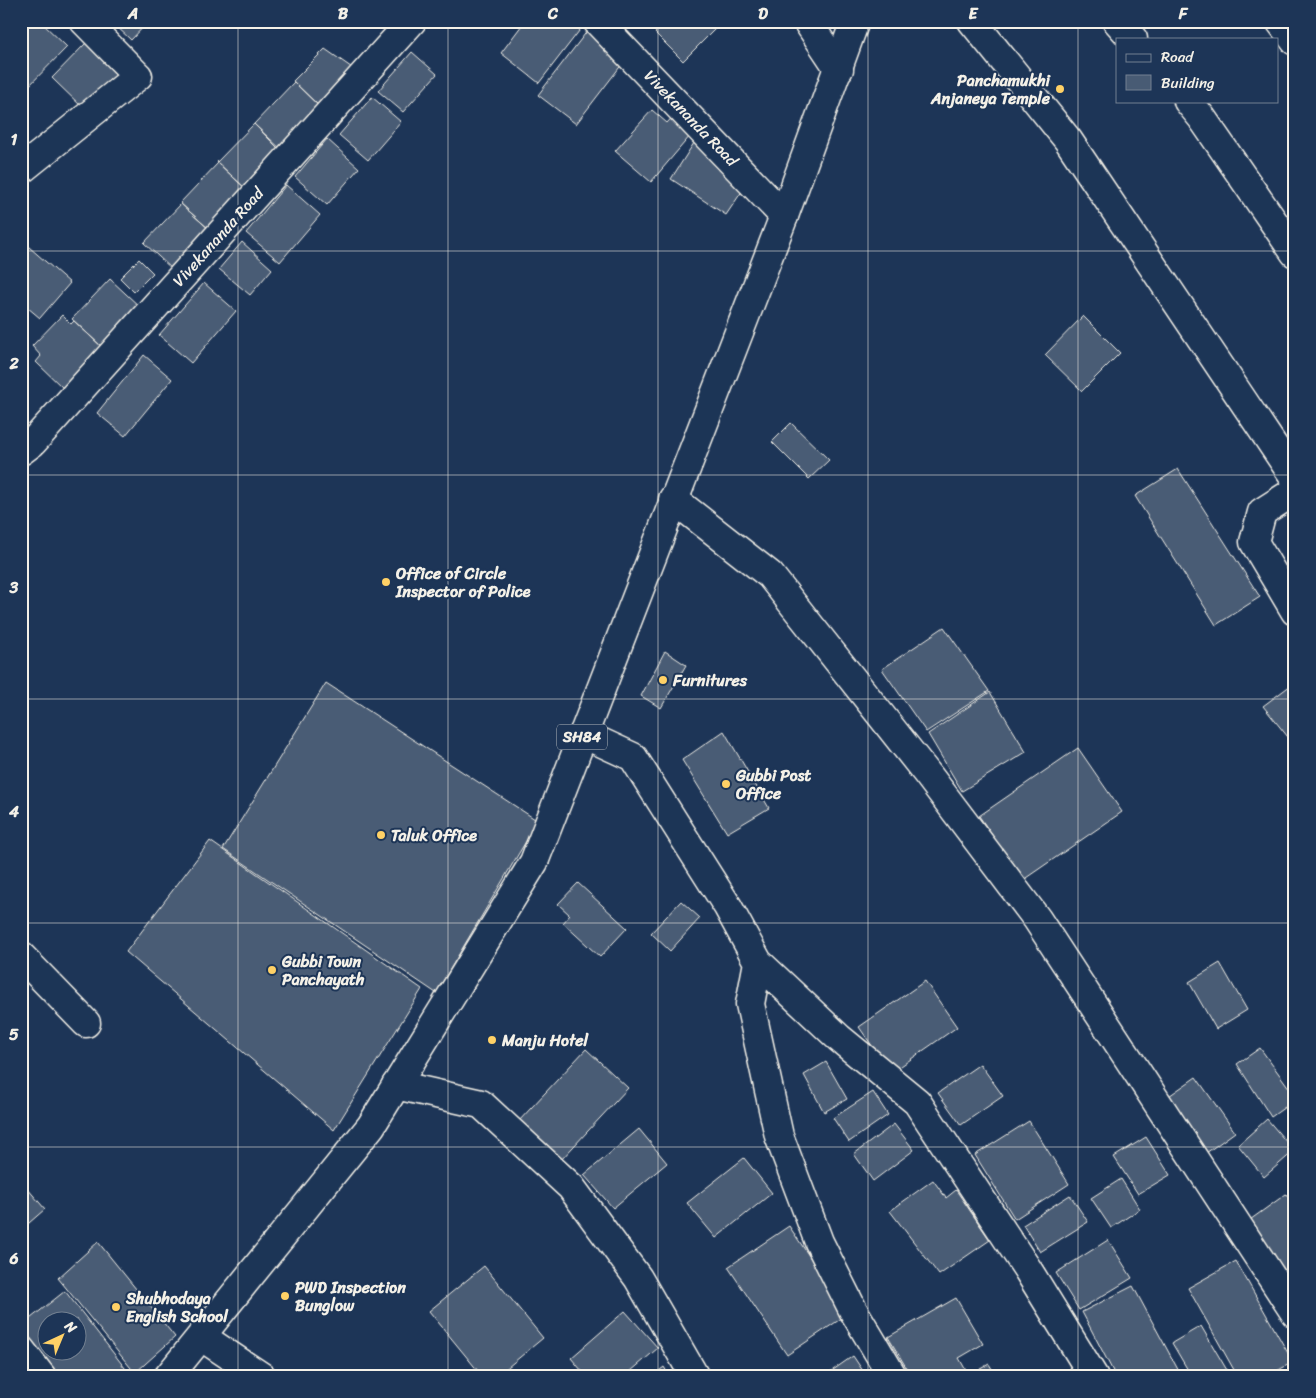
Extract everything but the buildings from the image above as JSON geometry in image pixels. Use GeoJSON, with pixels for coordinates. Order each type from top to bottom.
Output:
{"type":"FeatureCollection","features":[{"type":"Feature","properties":{"kind":"street"},"geometry":{"type":"LineString","coordinates":[[21,170],[138,76],[84,21]]}},
{"type":"Feature","properties":{"kind":"street","name":"Vivekananda Road"},"geometry":{"type":"LineString","coordinates":[[25,442],[412,21]]}},
{"type":"Feature","properties":{"kind":"street","name":"Vivekananda Road"},"geometry":{"type":"LineString","coordinates":[[597,21],[784,216]]}},
{"type":"Feature","properties":{"kind":"street"},"geometry":{"type":"LineString","coordinates":[[807,21],[839,70]]}},
{"type":"Feature","properties":{"kind":"street","name":"SH84"},"geometry":{"type":"LineString","coordinates":[[168,1377],[371,1126],[534,862],[784,216],[839,70],[855,21]]}},
{"type":"Feature","properties":{"kind":"street"},"geometry":{"type":"LineString","coordinates":[[972,21],[1068,140],[1295,478]]}},
{"type":"Feature","properties":{"kind":"street"},"geometry":{"type":"LineString","coordinates":[[1117,21],[1132,38]]}},
{"type":"Feature","properties":{"kind":"street"},"geometry":{"type":"LineString","coordinates":[[1280,21],[1295,41]]}},
{"type":"Feature","properties":{"kind":"street"},"geometry":{"type":"LineString","coordinates":[[1189,102],[1202,118],[1295,252]]}},
{"type":"Feature","properties":{"kind":"street"},"geometry":{"type":"LineString","coordinates":[[1295,491],[1262,512],[1254,542],[1295,611]]}},
{"type":"Feature","properties":{"kind":"street"},"geometry":{"type":"LineString","coordinates":[[673,499],[770,575],[929,776],[1037,919],[1295,1313]]}},
{"type":"Feature","properties":{"kind":"street"},"geometry":{"type":"LineString","coordinates":[[583,734],[633,757],[728,907],[758,962],[839,1038],[917,1102],[1028,1270],[1094,1377]]}},
{"type":"Feature","properties":{"kind":"street"},"geometry":{"type":"LineString","coordinates":[[21,956],[86,1023]]}},
{"type":"Feature","properties":{"kind":"street"},"geometry":{"type":"LineString","coordinates":[[758,962],[750,1004],[779,1136],[819,1242],[853,1310],[893,1377]]}},
{"type":"Feature","properties":{"kind":"street"},"geometry":{"type":"LineString","coordinates":[[396,1085],[481,1104],[571,1187],[638,1278],[696,1377]]}},
{"type":"Feature","properties":{"kind":"street"},"geometry":{"type":"LineString","coordinates":[[202,1337],[262,1377]]}},
{"type":"Feature","properties":{"kind":"street"},"geometry":{"type":"LineString","coordinates":[[21,1350],[42,1377]]}},
{"type":"Feature","properties":{"kind":"place","name":"Panchamukhi Anjaneya Temple"},"geometry":{"type":"Point","coordinates":[1060,89]}},
{"type":"Feature","properties":{"kind":"place","name":"Office of Circle Inspector of Police"},"geometry":{"type":"Point","coordinates":[386,582]}},
{"type":"Feature","properties":{"kind":"place","name":"Furnitures"},"geometry":{"type":"Point","coordinates":[663,680]}},
{"type":"Feature","properties":{"kind":"place","name":"Gubbi Post Office"},"geometry":{"type":"Point","coordinates":[726,784]}},
{"type":"Feature","properties":{"kind":"place","name":"Taluk Office"},"geometry":{"type":"Point","coordinates":[381,835]}},
{"type":"Feature","properties":{"kind":"place","name":"Gubbi Town Panchayath"},"geometry":{"type":"Point","coordinates":[272,970]}},
{"type":"Feature","properties":{"kind":"place","name":"Manju Hotel"},"geometry":{"type":"Point","coordinates":[492,1040]}},
{"type":"Feature","properties":{"kind":"place","name":"PWD Inspection Bunglow"},"geometry":{"type":"Point","coordinates":[285,1296]}},
{"type":"Feature","properties":{"kind":"place","name":"Shubhodaya English School"},"geometry":{"type":"Point","coordinates":[116,1307]}}]}
